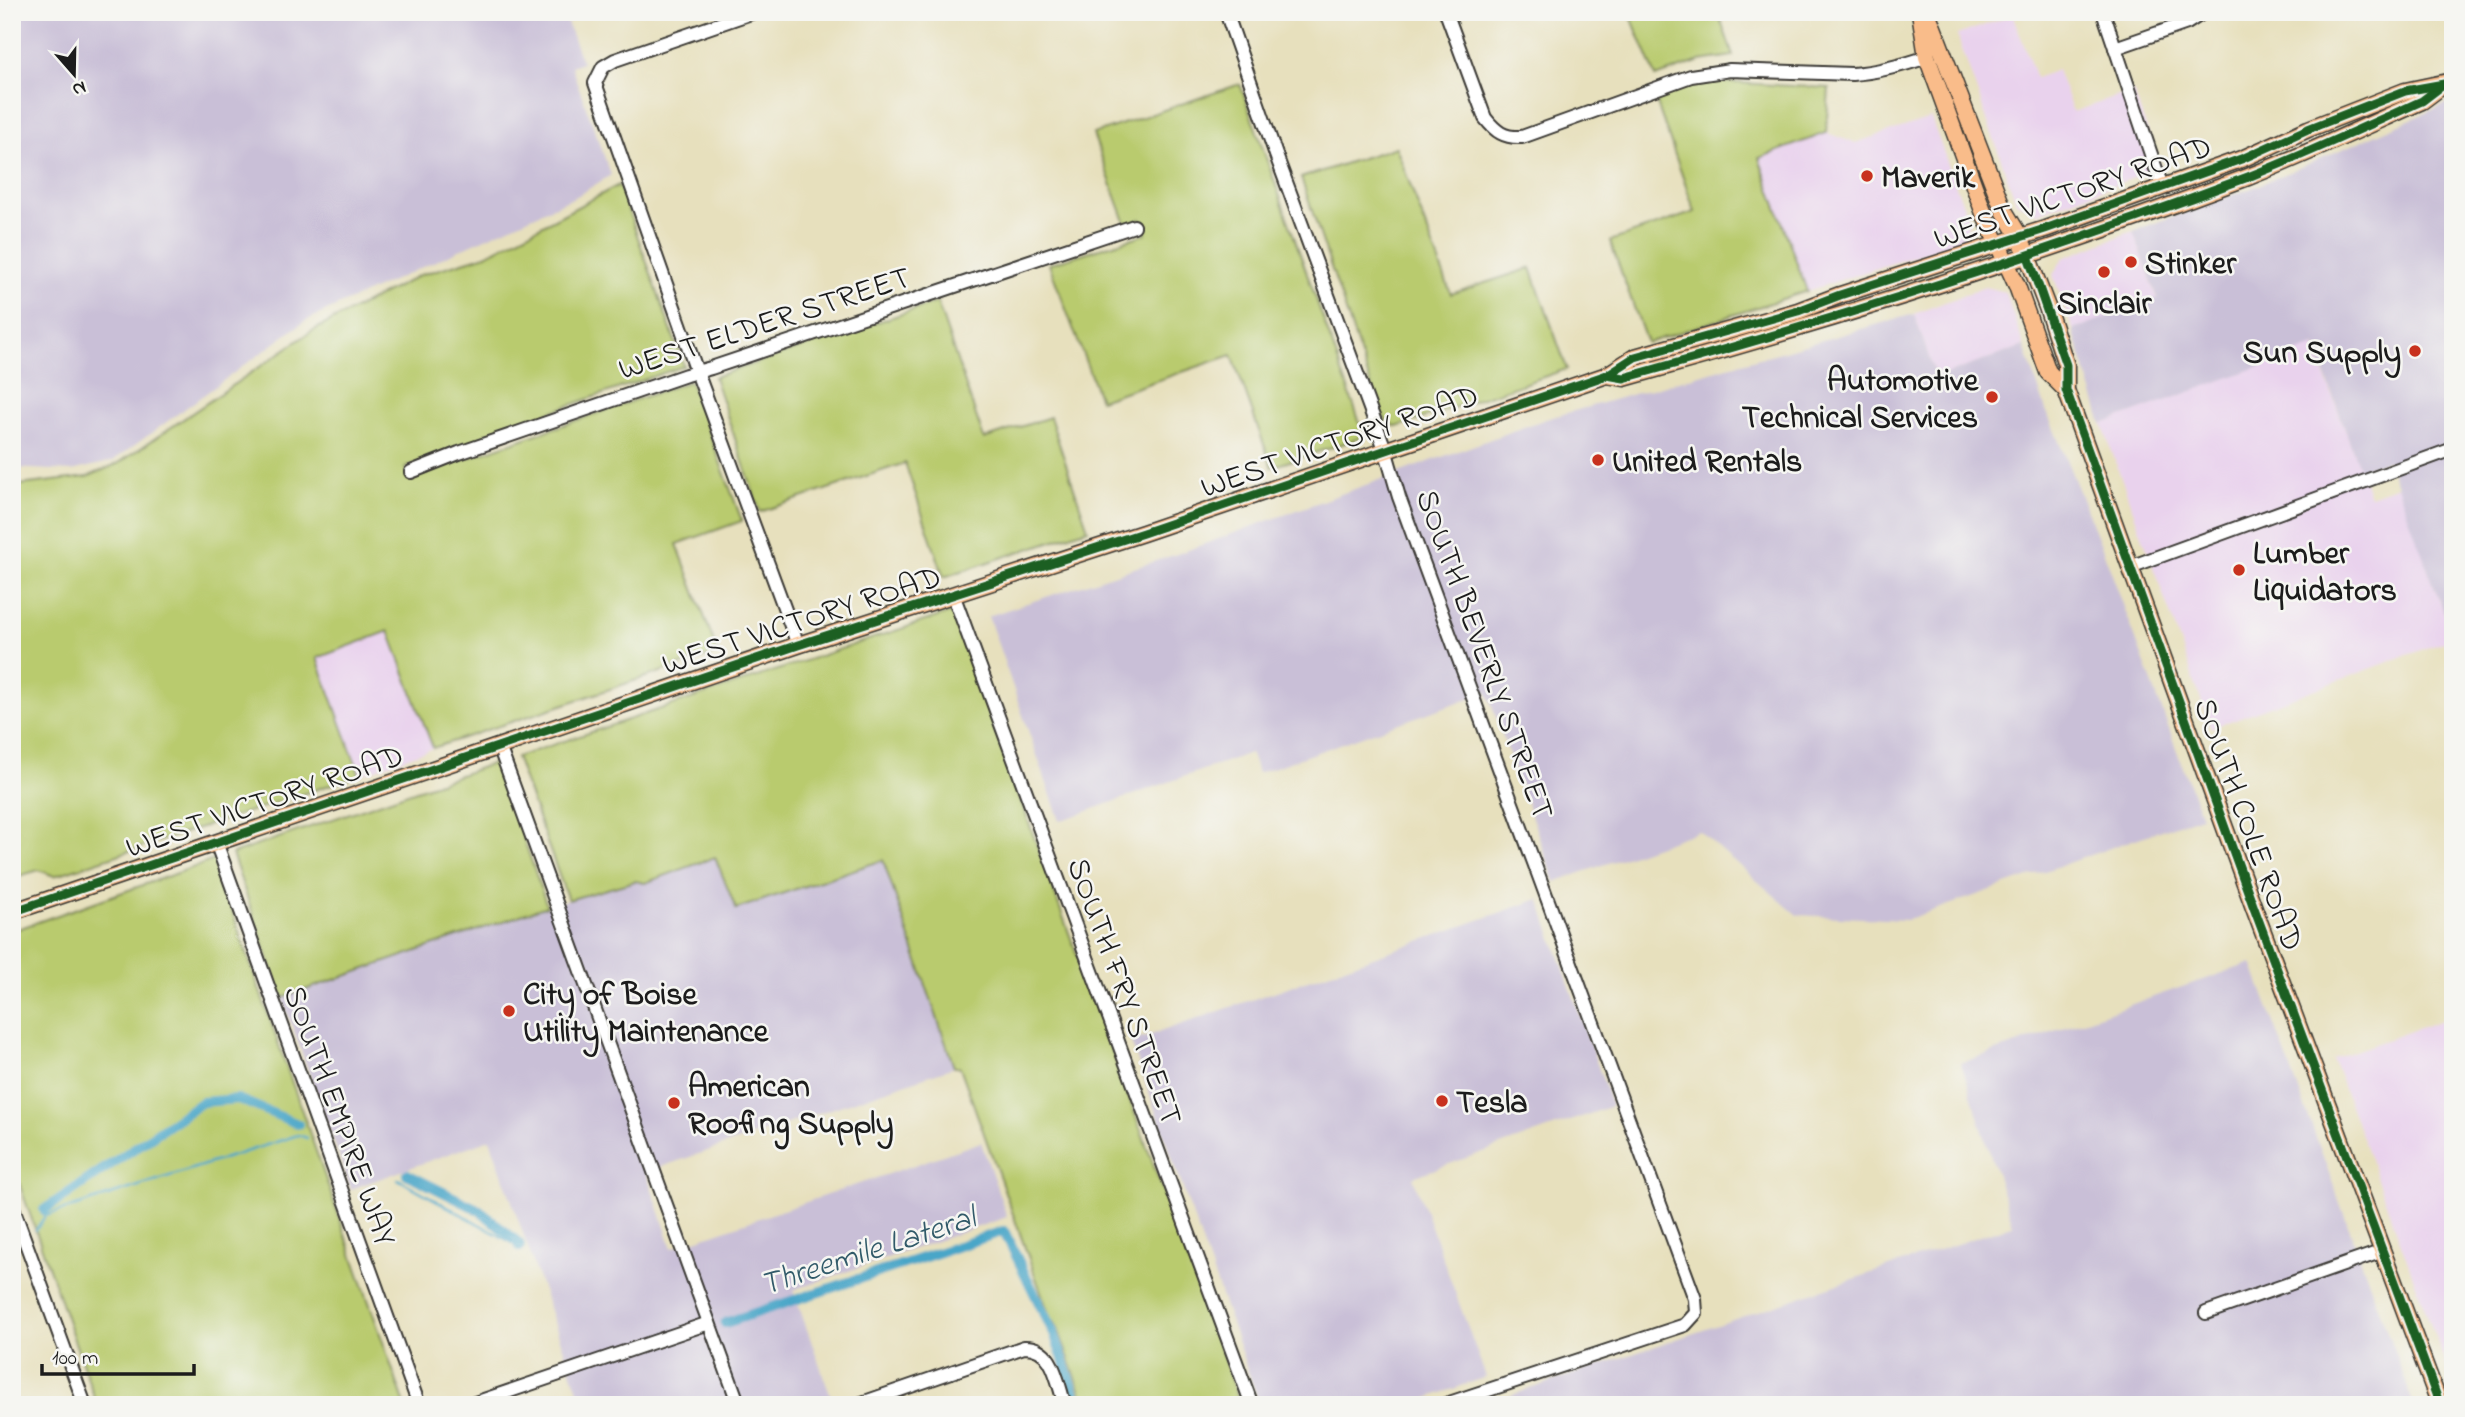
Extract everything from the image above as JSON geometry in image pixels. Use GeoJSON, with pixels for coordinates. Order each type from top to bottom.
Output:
{"type":"FeatureCollection","features":[{"type":"Feature","properties":{"kind":"main road","name":"SOUTH COLE ROAD"},"geometry":{"type":"LineString","coordinates":[[1920,12],[1927,57],[1985,216],[2007,263],[2048,372],[2066,390]]}},
{"type":"Feature","properties":{"kind":"main road","name":"SOUTH COLE ROAD"},"geometry":{"type":"LineString","coordinates":[[1927,12],[2003,209],[2028,256],[2066,365],[2066,390],[2271,953],[2440,1405]]}},
{"type":"Feature","properties":{"kind":"main road","name":"SOUTH COLE ROAD"},"geometry":{"type":"LineString","coordinates":[[1927,57],[1942,65],[1955,83]]}},
{"type":"Feature","properties":{"kind":"main road","name":"WEST VICTORY ROAD"},"geometry":{"type":"LineString","coordinates":[[1607,375],[1624,378],[1756,342],[2028,256],[2250,176],[2422,101],[2448,83]]}},
{"type":"Feature","properties":{"kind":"main road","name":"WEST VICTORY ROAD"},"geometry":{"type":"LineString","coordinates":[[12,912],[798,645],[1143,533],[1607,375],[1635,358],[1798,311],[2020,237],[2244,158],[2405,91],[2448,83]]}},
{"type":"Feature","properties":{"kind":"main road","name":"WEST VICTORY ROAD"},"geometry":{"type":"LineString","coordinates":[[2352,132],[2376,112],[2403,101],[2406,97],[2405,91]]}},
{"type":"Feature","properties":{"kind":"main road","name":"WEST VICTORY ROAD"},"geometry":{"type":"LineString","coordinates":[[2315,148],[2315,141],[2319,137],[2362,108]]}},
{"type":"Feature","properties":{"kind":"main road","name":"WEST VICTORY ROAD"},"geometry":{"type":"LineString","coordinates":[[1661,368],[1663,358],[1713,336]]}},
{"type":"Feature","properties":{"kind":"street"},"geometry":{"type":"LineString","coordinates":[[754,12],[615,60],[603,67],[597,75],[596,88],[798,645]]}},
{"type":"Feature","properties":{"kind":"street","name":"SOUTH BEVERLY STREET"},"geometry":{"type":"LineString","coordinates":[[1226,12],[1385,449],[1413,534],[1695,1299],[1696,1313],[1685,1325],[1443,1405]]}},
{"type":"Feature","properties":{"kind":"street"},"geometry":{"type":"LineString","coordinates":[[1446,12],[1485,118],[1497,132],[1509,137],[1522,137],[1691,76],[1730,70],[1862,73],[1887,70],[1927,57]]}},
{"type":"Feature","properties":{"kind":"street"},"geometry":{"type":"LineString","coordinates":[[2103,12],[2162,187]]}},
{"type":"Feature","properties":{"kind":"street"},"geometry":{"type":"LineString","coordinates":[[2115,48],[2187,23],[2204,12]]}},
{"type":"Feature","properties":{"kind":"street","name":"WEST ELDER STREET"},"geometry":{"type":"LineString","coordinates":[[411,472],[697,372],[1134,226]]}},
{"type":"Feature","properties":{"kind":"street"},"geometry":{"type":"LineString","coordinates":[[2130,567],[2453,449]]}},
{"type":"Feature","properties":{"kind":"street","name":"SOUTH FRY STREET"},"geometry":{"type":"LineString","coordinates":[[953,594],[1252,1405]]}},
{"type":"Feature","properties":{"kind":"street"},"geometry":{"type":"LineString","coordinates":[[499,746],[738,1405]]}},
{"type":"Feature","properties":{"kind":"street","name":"SOUTH EMPIRE WAY"},"geometry":{"type":"LineString","coordinates":[[216,842],[419,1405]]}},
{"type":"Feature","properties":{"kind":"street"},"geometry":{"type":"LineString","coordinates":[[12,1205],[85,1405]]}},
{"type":"Feature","properties":{"kind":"street"},"geometry":{"type":"LineString","coordinates":[[2206,1313],[2383,1251]]}},
{"type":"Feature","properties":{"kind":"street"},"geometry":{"type":"LineString","coordinates":[[469,1405],[709,1324]]}},
{"type":"Feature","properties":{"kind":"street"},"geometry":{"type":"LineString","coordinates":[[856,1405],[1024,1347],[1040,1350],[1050,1360],[1065,1405]]}},
{"type":"Feature","properties":{"kind":"shaded area"},"geometry":{"type":"Polygon","coordinates":[[[12,12],[563,12],[582,62],[571,66],[611,175],[577,196],[305,321],[113,461],[72,471],[12,468],[12,12]]]}},
{"type":"Feature","properties":{"kind":"shaded area"},"geometry":{"type":"Polygon","coordinates":[[[2013,15],[2036,78],[2057,70],[2073,112],[2133,91],[2161,168],[2038,213],[2016,202],[1957,35],[2013,15]]]}},
{"type":"Feature","properties":{"kind":"shaded area"},"geometry":{"type":"Polygon","coordinates":[[[2453,101],[2453,637],[2388,461],[2360,470],[2315,346],[2102,424],[2073,330],[2158,298],[2133,231],[2257,186],[2453,101]]]}},
{"type":"Feature","properties":{"kind":"shaded area"},"geometry":{"type":"Polygon","coordinates":[[[1931,118],[1969,221],[1964,240],[1807,291],[1758,158],[1826,133],[1855,143],[1931,118]]]}},
{"type":"Feature","properties":{"kind":"shaded area"},"geometry":{"type":"Polygon","coordinates":[[[2133,231],[2158,299],[2073,330],[2053,275],[2063,258],[2133,231]]]}},
{"type":"Feature","properties":{"kind":"shaded area"},"geometry":{"type":"Polygon","coordinates":[[[1985,287],[2005,292],[2024,346],[1936,378],[1914,314],[1985,287]]]}},
{"type":"Feature","properties":{"kind":"shaded area"},"geometry":{"type":"Polygon","coordinates":[[[1914,314],[1936,378],[2024,346],[2201,816],[1906,920],[1797,915],[1699,831],[1555,882],[1487,692],[1258,773],[1250,753],[1060,821],[988,616],[1180,553],[1546,419],[1914,314]]]}},
{"type":"Feature","properties":{"kind":"shaded area"},"geometry":{"type":"Polygon","coordinates":[[[2314,346],[2370,496],[2398,486],[2453,638],[2211,728],[2102,424],[2314,346]]]}},
{"type":"Feature","properties":{"kind":"shaded area"},"geometry":{"type":"Polygon","coordinates":[[[390,631],[433,748],[360,775],[317,658],[390,631]]]}},
{"type":"Feature","properties":{"kind":"shaded area"},"geometry":{"type":"Polygon","coordinates":[[[715,857],[736,909],[883,859],[954,1067],[646,1172],[672,1248],[981,1142],[1007,1217],[793,1290],[834,1405],[583,1405],[490,1139],[351,1189],[282,998],[547,906],[636,881],[645,883],[715,857]]]}},
{"type":"Feature","properties":{"kind":"shaded area"},"geometry":{"type":"Polygon","coordinates":[[[1539,899],[1612,1106],[1413,1177],[1486,1377],[1409,1405],[1260,1405],[1131,1042],[1539,899]]]}},
{"type":"Feature","properties":{"kind":"shaded area"},"geometry":{"type":"Polygon","coordinates":[[[2252,963],[2414,1405],[1482,1405],[2013,1225],[1961,1063],[2252,963]]]}},
{"type":"Feature","properties":{"kind":"shaded area"},"geometry":{"type":"Polygon","coordinates":[[[2453,1016],[2453,1385],[2333,1059],[2453,1016]]]}},
{"type":"Feature","properties":{"kind":"green space"},"geometry":{"type":"Polygon","coordinates":[[[1629,12],[1718,12],[1733,56],[1700,61],[1656,77],[1629,12]]]}},
{"type":"Feature","properties":{"kind":"green space"},"geometry":{"type":"Polygon","coordinates":[[[1700,81],[1829,88],[1826,133],[1759,158],[1807,291],[1647,343],[1610,241],[1695,212],[1655,98],[1700,81]]]}},
{"type":"Feature","properties":{"kind":"green space"},"geometry":{"type":"Polygon","coordinates":[[[1240,84],[1361,426],[1360,438],[1272,467],[1232,355],[1100,400],[1049,264],[1146,234],[1141,219],[1126,224],[1093,134],[1240,84]]]}},
{"type":"Feature","properties":{"kind":"green space"},"geometry":{"type":"Polygon","coordinates":[[[1396,147],[1451,294],[1531,268],[1567,369],[1397,427],[1388,423],[1380,412],[1301,178],[1396,147]]]}},
{"type":"Feature","properties":{"kind":"green space"},"geometry":{"type":"Polygon","coordinates":[[[619,185],[684,366],[507,427],[405,468],[410,478],[690,381],[742,521],[677,544],[718,653],[433,748],[389,631],[317,658],[360,775],[54,876],[39,870],[12,878],[12,486],[87,477],[119,463],[312,331],[420,275],[486,255],[619,185]]]}},
{"type":"Feature","properties":{"kind":"green space"},"geometry":{"type":"Polygon","coordinates":[[[937,302],[984,439],[1050,417],[1088,529],[944,577],[905,463],[760,512],[714,377],[937,302]]]}},
{"type":"Feature","properties":{"kind":"green space"},"geometry":{"type":"Polygon","coordinates":[[[952,612],[1241,1405],[1086,1405],[1058,1329],[1050,1317],[960,1067],[954,1067],[883,860],[736,909],[715,857],[645,883],[635,881],[568,900],[516,757],[952,612]]]}},
{"type":"Feature","properties":{"kind":"green space"},"geometry":{"type":"Polygon","coordinates":[[[497,762],[547,906],[282,998],[232,854],[497,762]]]}},
{"type":"Feature","properties":{"kind":"green space"},"geometry":{"type":"Polygon","coordinates":[[[214,860],[405,1405],[97,1405],[12,1163],[12,931],[214,860]]]}},
{"type":"Feature","properties":{"kind":"waterway","name":"Threemile Lateral"},"geometry":{"type":"LineString","coordinates":[[44,1210],[202,1102],[238,1099],[298,1124]]}},
{"type":"Feature","properties":{"kind":"waterway"},"geometry":{"type":"LineString","coordinates":[[36,1230],[45,1216],[298,1135],[307,1138]]}},
{"type":"Feature","properties":{"kind":"waterway","name":"Threemile Lateral"},"geometry":{"type":"LineString","coordinates":[[407,1174],[479,1210],[519,1243],[520,1247]]}},
{"type":"Feature","properties":{"kind":"waterway"},"geometry":{"type":"LineString","coordinates":[[398,1179],[520,1247]]}},
{"type":"Feature","properties":{"kind":"waterway","name":"Threemile Lateral"},"geometry":{"type":"LineString","coordinates":[[725,1323],[1004,1231],[1055,1336],[1079,1405]]}},
{"type":"Feature","properties":{"kind":"cycle path"},"geometry":{"type":"LineString","coordinates":[[12,912],[798,645],[1143,533],[1607,375],[1635,357],[1798,311],[2045,229],[2244,158],[2308,129],[2405,91],[2444,84]]}},
{"type":"Feature","properties":{"kind":"cycle path"},"geometry":{"type":"LineString","coordinates":[[1607,375],[1624,378],[1782,333],[2094,233],[2292,159],[2422,101],[2443,85]]}},
{"type":"Feature","properties":{"kind":"cycle path"},"geometry":{"type":"LineString","coordinates":[[2028,256],[2066,365],[2066,390],[2254,908],[2440,1405]]}},
{"type":"Feature","properties":{"kind":"place","name":"Maverik"},"geometry":{"type":"Point","coordinates":[1867,176]}},
{"type":"Feature","properties":{"kind":"place","name":"Stinker"},"geometry":{"type":"Point","coordinates":[2131,262]}},
{"type":"Feature","properties":{"kind":"place","name":"Sinclair"},"geometry":{"type":"Point","coordinates":[2104,272]}},
{"type":"Feature","properties":{"kind":"place","name":"Sun Supply"},"geometry":{"type":"Point","coordinates":[2415,351]}},
{"type":"Feature","properties":{"kind":"place","name":"Automotive Technical Services"},"geometry":{"type":"Point","coordinates":[1992,397]}},
{"type":"Feature","properties":{"kind":"place","name":"United Rentals"},"geometry":{"type":"Point","coordinates":[1598,460]}},
{"type":"Feature","properties":{"kind":"place","name":"Lumber Liquidators"},"geometry":{"type":"Point","coordinates":[2239,570]}},
{"type":"Feature","properties":{"kind":"place","name":"City of Boise Utility Maintenance"},"geometry":{"type":"Point","coordinates":[509,1011]}},
{"type":"Feature","properties":{"kind":"place","name":"Tesla"},"geometry":{"type":"Point","coordinates":[1442,1101]}},
{"type":"Feature","properties":{"kind":"place","name":"American Roofing Supply"},"geometry":{"type":"Point","coordinates":[674,1103]}}]}
